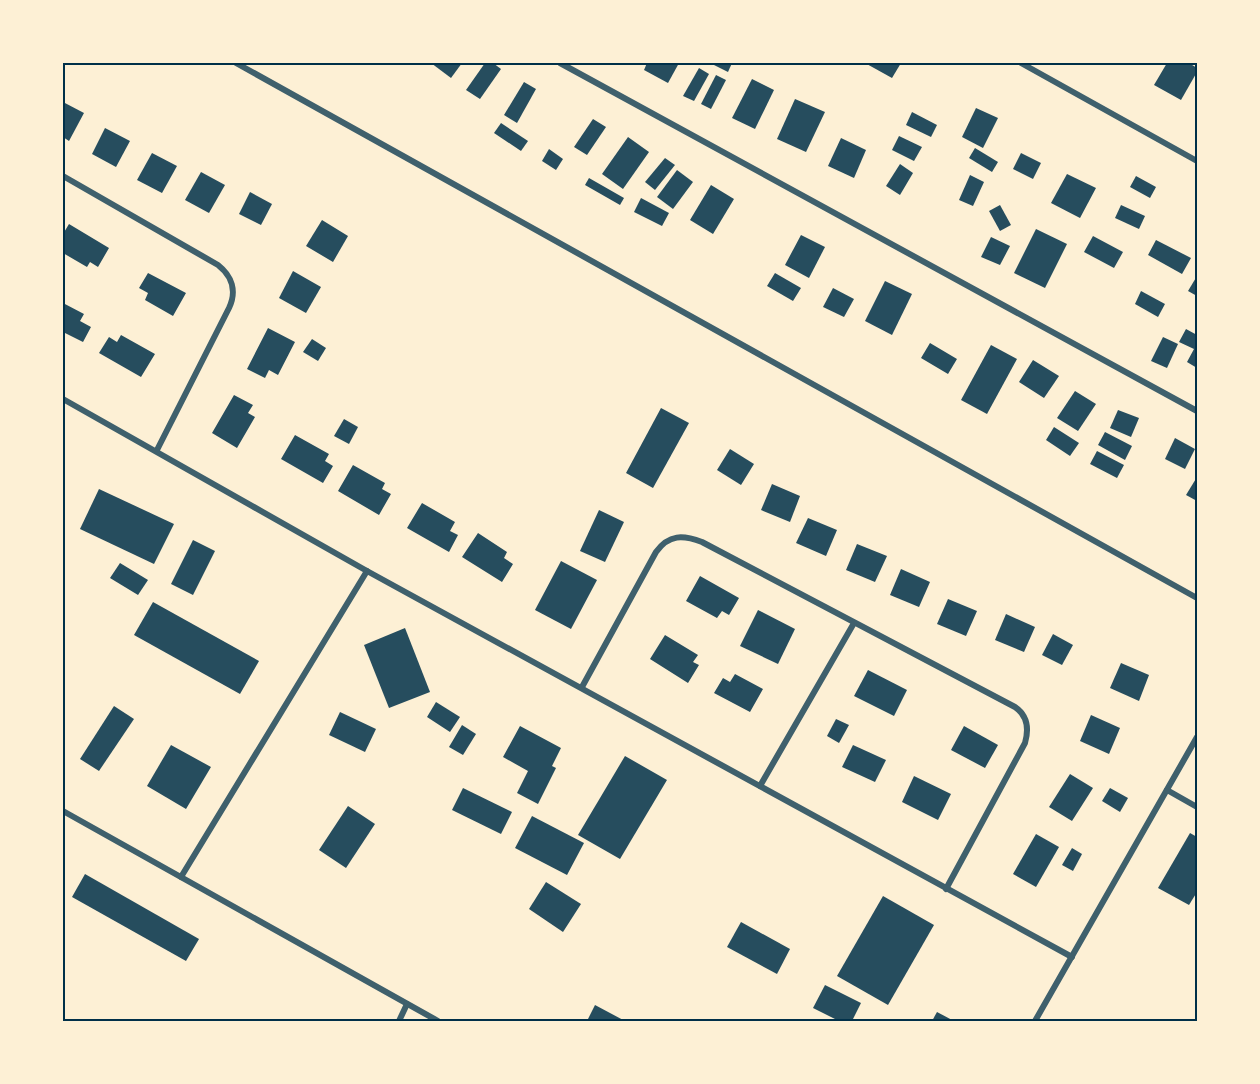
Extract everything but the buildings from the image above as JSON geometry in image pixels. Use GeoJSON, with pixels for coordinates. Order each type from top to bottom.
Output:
{"type":"FeatureCollection","features":[{"type":"Feature","properties":{"kind":"street"},"geometry":{"type":"LineString","coordinates":[[236,63],[1197,598]]}},
{"type":"Feature","properties":{"kind":"street"},"geometry":{"type":"LineString","coordinates":[[561,63],[1197,411]]}},
{"type":"Feature","properties":{"kind":"street"},"geometry":{"type":"LineString","coordinates":[[1021,63],[1197,161]]}},
{"type":"Feature","properties":{"kind":"street"},"geometry":{"type":"LineString","coordinates":[[63,176],[218,265],[231,281],[233,295],[230,308],[157,450]]}},
{"type":"Feature","properties":{"kind":"street"},"geometry":{"type":"LineString","coordinates":[[63,399],[157,450],[367,571],[1072,957]]}},
{"type":"Feature","properties":{"kind":"street"},"geometry":{"type":"LineString","coordinates":[[582,687],[656,552],[660,546],[674,537],[681,536],[702,542],[1015,707],[1024,714],[1026,719],[1028,728],[1024,743],[946,889]]}},
{"type":"Feature","properties":{"kind":"street"},"geometry":{"type":"LineString","coordinates":[[181,877],[367,571]]}},
{"type":"Feature","properties":{"kind":"street"},"geometry":{"type":"LineString","coordinates":[[760,786],[854,623]]}},
{"type":"Feature","properties":{"kind":"street"},"geometry":{"type":"LineString","coordinates":[[1035,1021],[1197,737]]}},
{"type":"Feature","properties":{"kind":"street"},"geometry":{"type":"LineString","coordinates":[[1167,790],[1197,807]]}},
{"type":"Feature","properties":{"kind":"street"},"geometry":{"type":"LineString","coordinates":[[63,811],[438,1021]]}},
{"type":"Feature","properties":{"kind":"street"},"geometry":{"type":"LineString","coordinates":[[399,1021],[407,1004]]}}]}
